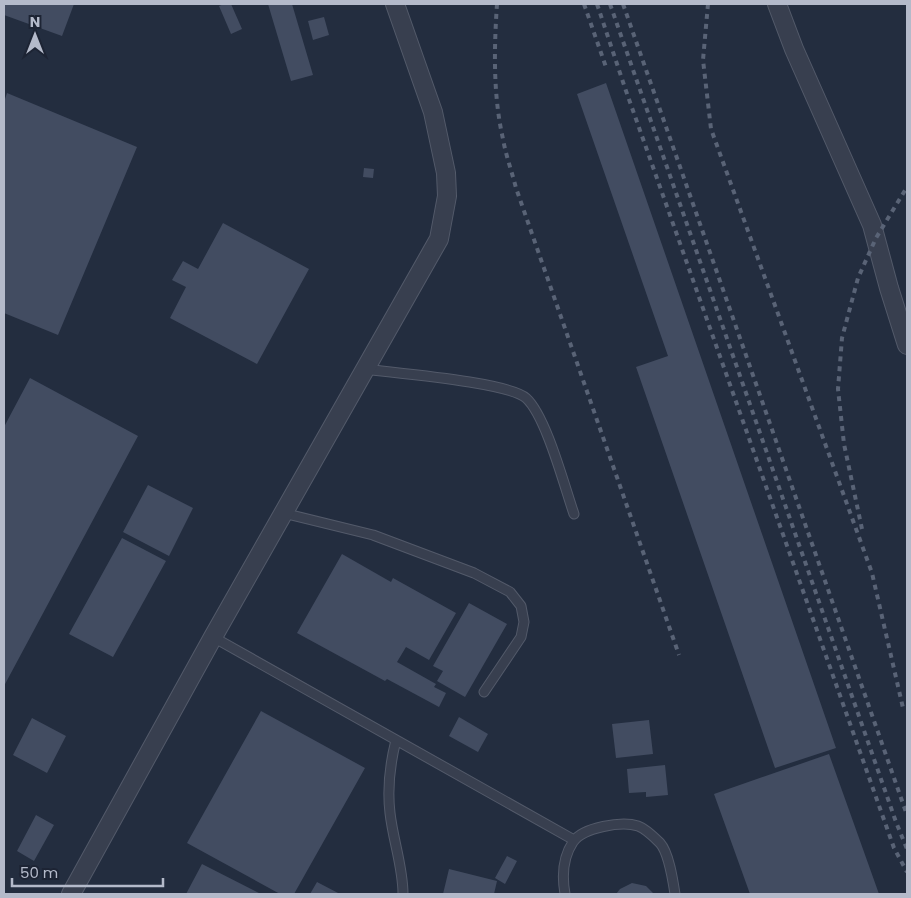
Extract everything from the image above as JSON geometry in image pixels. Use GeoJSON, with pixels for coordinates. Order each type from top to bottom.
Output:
{"type":"FeatureCollection","features":[{"type":"Feature","properties":{"kind":"street"},"geometry":{"type":"LineString","coordinates":[[70,894],[282,513],[439,238],[447,196],[446,173],[433,112],[395,4]]}},
{"type":"Feature","properties":{"kind":"street"},"geometry":{"type":"LineString","coordinates":[[776,4],[872,225],[907,345]]}},
{"type":"Feature","properties":{"kind":"lane"},"geometry":{"type":"LineString","coordinates":[[365,369],[499,386],[525,397],[541,417],[574,514]]}},
{"type":"Feature","properties":{"kind":"lane"},"geometry":{"type":"LineString","coordinates":[[282,513],[373,535],[474,573],[510,592],[521,606],[524,622],[521,636],[484,692]]}},
{"type":"Feature","properties":{"kind":"lane"},"geometry":{"type":"LineString","coordinates":[[213,636],[574,840]]}},
{"type":"Feature","properties":{"kind":"lane"},"geometry":{"type":"LineString","coordinates":[[396,740],[388,782],[390,814],[398,854],[402,894]]}},
{"type":"Feature","properties":{"kind":"lane"},"geometry":{"type":"LineString","coordinates":[[565,894],[563,882],[567,854],[574,840],[585,832],[612,824],[639,826],[661,844],[671,870],[675,894]]}},
{"type":"Feature","properties":{"kind":"building"},"geometry":{"type":"Polygon","coordinates":[[[4,4],[74,4],[62,36],[4,15],[4,4]]]}},
{"type":"Feature","properties":{"kind":"building"},"geometry":{"type":"Polygon","coordinates":[[[231,4],[242,29],[231,34],[219,6],[231,4]]]}},
{"type":"Feature","properties":{"kind":"building"},"geometry":{"type":"Polygon","coordinates":[[[268,4],[292,4],[313,75],[291,81],[268,4]]]}},
{"type":"Feature","properties":{"kind":"building"},"geometry":{"type":"Polygon","coordinates":[[[324,17],[329,35],[313,40],[308,21],[324,17]]]}},
{"type":"Feature","properties":{"kind":"building"},"geometry":{"type":"Polygon","coordinates":[[[606,83],[836,748],[775,768],[636,367],[668,356],[577,94],[606,83]]]}},
{"type":"Feature","properties":{"kind":"building"},"geometry":{"type":"Polygon","coordinates":[[[7,93],[137,147],[58,335],[4,313],[4,102],[7,93]]]}},
{"type":"Feature","properties":{"kind":"building"},"geometry":{"type":"Polygon","coordinates":[[[364,168],[374,169],[373,178],[363,177],[364,168]]]}},
{"type":"Feature","properties":{"kind":"building"},"geometry":{"type":"Polygon","coordinates":[[[223,223],[309,269],[257,364],[170,318],[186,287],[172,280],[183,261],[198,269],[223,223]]]}},
{"type":"Feature","properties":{"kind":"building"},"geometry":{"type":"Polygon","coordinates":[[[30,378],[138,436],[4,686],[4,427],[30,378]]]}},
{"type":"Feature","properties":{"kind":"building"},"geometry":{"type":"Polygon","coordinates":[[[148,485],[193,508],[169,556],[123,532],[148,485]]]}},
{"type":"Feature","properties":{"kind":"building"},"geometry":{"type":"Polygon","coordinates":[[[122,538],[166,561],[113,657],[69,634],[122,538]]]}},
{"type":"Feature","properties":{"kind":"building"},"geometry":{"type":"Polygon","coordinates":[[[342,554],[391,582],[393,578],[456,613],[429,660],[406,647],[397,662],[436,684],[434,687],[446,693],[439,707],[387,679],[385,681],[297,633],[342,554]]]}},
{"type":"Feature","properties":{"kind":"building"},"geometry":{"type":"Polygon","coordinates":[[[469,603],[507,624],[465,697],[437,681],[443,671],[433,666],[469,603]]]}},
{"type":"Feature","properties":{"kind":"building"},"geometry":{"type":"Polygon","coordinates":[[[261,711],[365,768],[294,894],[280,894],[187,843],[261,711]]]}},
{"type":"Feature","properties":{"kind":"building"},"geometry":{"type":"Polygon","coordinates":[[[459,717],[488,734],[478,752],[449,736],[459,717]]]}},
{"type":"Feature","properties":{"kind":"building"},"geometry":{"type":"Polygon","coordinates":[[[32,718],[66,736],[47,773],[13,755],[32,718]]]}},
{"type":"Feature","properties":{"kind":"building"},"geometry":{"type":"Polygon","coordinates":[[[649,720],[653,754],[616,758],[612,724],[649,720]]]}},
{"type":"Feature","properties":{"kind":"building"},"geometry":{"type":"Polygon","coordinates":[[[829,754],[879,894],[750,894],[714,794],[829,754]]]}},
{"type":"Feature","properties":{"kind":"building"},"geometry":{"type":"Polygon","coordinates":[[[665,765],[668,795],[646,797],[646,792],[629,793],[627,769],[665,765]]]}},
{"type":"Feature","properties":{"kind":"building"},"geometry":{"type":"Polygon","coordinates":[[[36,815],[54,825],[34,861],[17,851],[36,815]]]}},
{"type":"Feature","properties":{"kind":"building"},"geometry":{"type":"Polygon","coordinates":[[[507,856],[517,861],[505,884],[495,878],[507,856]]]}},
{"type":"Feature","properties":{"kind":"building"},"geometry":{"type":"Polygon","coordinates":[[[202,864],[261,894],[186,894],[202,864]]]}},
{"type":"Feature","properties":{"kind":"building"},"geometry":{"type":"Polygon","coordinates":[[[449,869],[497,881],[494,894],[443,894],[449,869]]]}},
{"type":"Feature","properties":{"kind":"building"},"geometry":{"type":"Polygon","coordinates":[[[317,882],[340,894],[310,894],[317,882]]]}},
{"type":"Feature","properties":{"kind":"building"},"geometry":{"type":"Polygon","coordinates":[[[632,883],[646,886],[654,894],[616,894],[620,889],[632,883]]]}},
{"type":"Feature","properties":{"kind":"railway"},"geometry":{"type":"LineString","coordinates":[[497,4],[495,55],[497,106],[507,158],[679,655]]}},
{"type":"Feature","properties":{"kind":"railway"},"geometry":{"type":"LineString","coordinates":[[584,4],[607,70]]}},
{"type":"Feature","properties":{"kind":"railway"},"geometry":{"type":"LineString","coordinates":[[597,4],[894,848],[907,872]]}},
{"type":"Feature","properties":{"kind":"railway"},"geometry":{"type":"LineString","coordinates":[[610,4],[907,849]]}},
{"type":"Feature","properties":{"kind":"railway"},"geometry":{"type":"LineString","coordinates":[[623,4],[907,815]]}},
{"type":"Feature","properties":{"kind":"railway"},"geometry":{"type":"LineString","coordinates":[[708,4],[703,60],[711,129],[872,573],[903,708]]}},
{"type":"Feature","properties":{"kind":"railway"},"geometry":{"type":"LineString","coordinates":[[862,529],[844,444],[838,389],[842,338],[858,278],[876,238],[907,187]]}}]}
